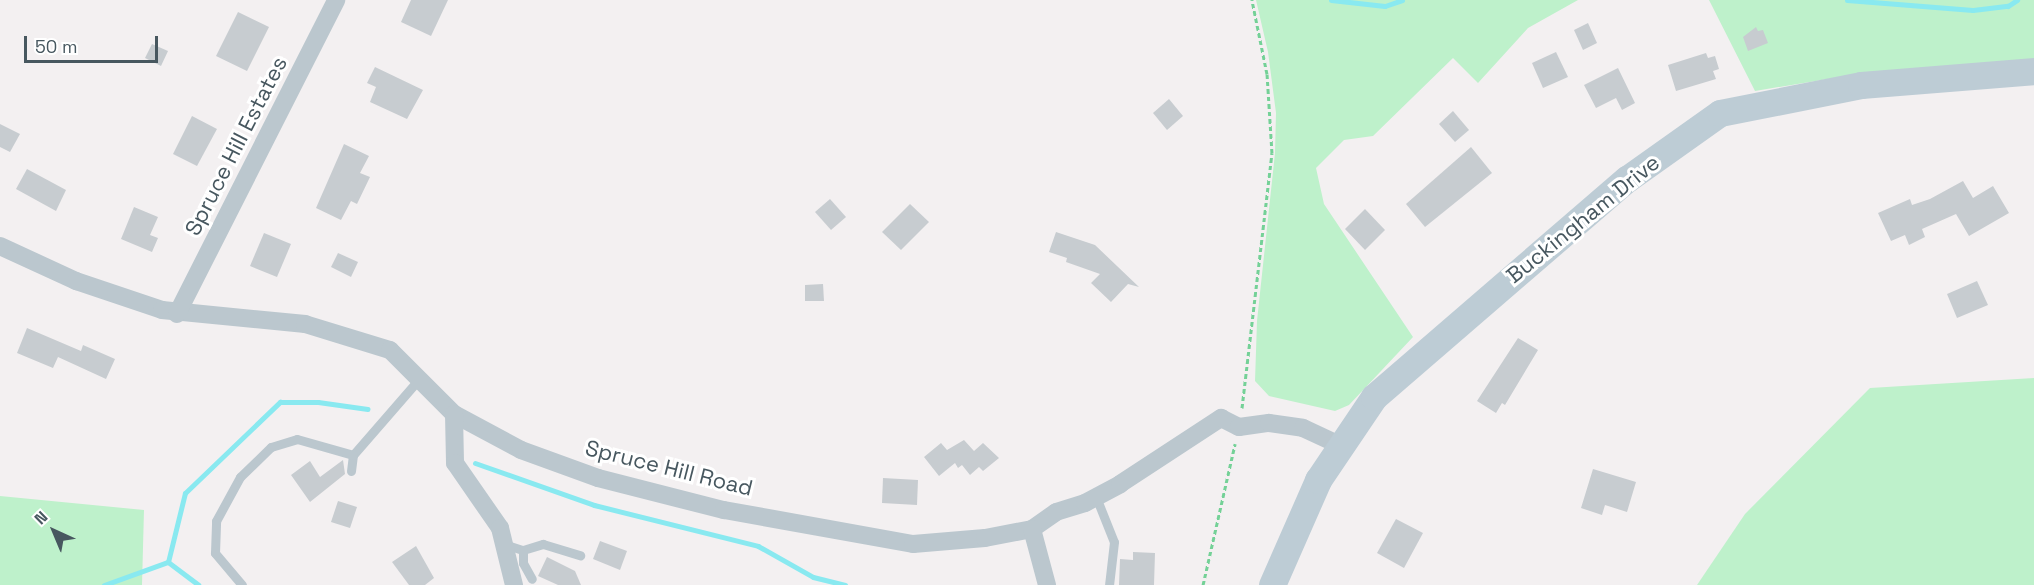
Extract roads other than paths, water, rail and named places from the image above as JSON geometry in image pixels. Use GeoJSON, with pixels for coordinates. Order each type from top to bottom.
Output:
{"type":"FeatureCollection","features":[{"type":"Feature","properties":{"kind":"street","name":"Spruce Hill Estates"},"geometry":{"type":"LineString","coordinates":[[177,314],[336,0]]}},
{"type":"Feature","properties":{"kind":"street","name":"Buckingham Drive"},"geometry":{"type":"LineString","coordinates":[[1272,585],[1305,504],[1339,445],[1374,397],[1627,179],[1720,113],[1861,85],[2034,71]]}},
{"type":"Feature","properties":{"kind":"street","name":"Spruce Hill Road"},"geometry":{"type":"LineString","coordinates":[[0,246],[95,289],[177,314],[305,324],[390,350],[454,414],[520,450],[598,478],[724,510],[913,544],[985,538],[1032,529],[1056,512],[1095,497],[1221,418],[1239,427],[1269,423],[1293,426],[1339,445]]}},
{"type":"Feature","properties":{"kind":"street"},"geometry":{"type":"LineString","coordinates":[[454,414],[455,463],[500,528],[514,585]]}},
{"type":"Feature","properties":{"kind":"street"},"geometry":{"type":"LineString","coordinates":[[1032,529],[1047,585]]}},
{"type":"Feature","properties":{"kind":"lane"},"geometry":{"type":"LineString","coordinates":[[351,471],[354,456],[419,379]]}},
{"type":"Feature","properties":{"kind":"lane"},"geometry":{"type":"LineString","coordinates":[[242,585],[215,553],[216,521],[240,477],[271,447],[297,439],[354,456]]}},
{"type":"Feature","properties":{"kind":"lane"},"geometry":{"type":"LineString","coordinates":[[1095,497],[1114,542],[1109,585]]}},
{"type":"Feature","properties":{"kind":"lane"},"geometry":{"type":"LineString","coordinates":[[504,544],[523,550],[543,544],[580,555]]}},
{"type":"Feature","properties":{"kind":"lane"},"geometry":{"type":"LineString","coordinates":[[523,550],[523,563],[532,579]]}},
{"type":"Feature","properties":{"kind":"waterway"},"geometry":{"type":"LineString","coordinates":[[1331,0],[1385,6],[1402,0]]}},
{"type":"Feature","properties":{"kind":"waterway"},"geometry":{"type":"LineString","coordinates":[[1847,0],[1973,10],[2008,6],[2017,0]]}},
{"type":"Feature","properties":{"kind":"waterway"},"geometry":{"type":"LineString","coordinates":[[168,562],[185,493],[280,402],[318,402],[368,409]]}},
{"type":"Feature","properties":{"kind":"waterway"},"geometry":{"type":"LineString","coordinates":[[475,463],[594,505],[758,546],[813,577],[845,585]]}},
{"type":"Feature","properties":{"kind":"waterway"},"geometry":{"type":"LineString","coordinates":[[168,562],[198,585]]}},
{"type":"Feature","properties":{"kind":"waterway"},"geometry":{"type":"LineString","coordinates":[[104,585],[168,562]]}}]}
